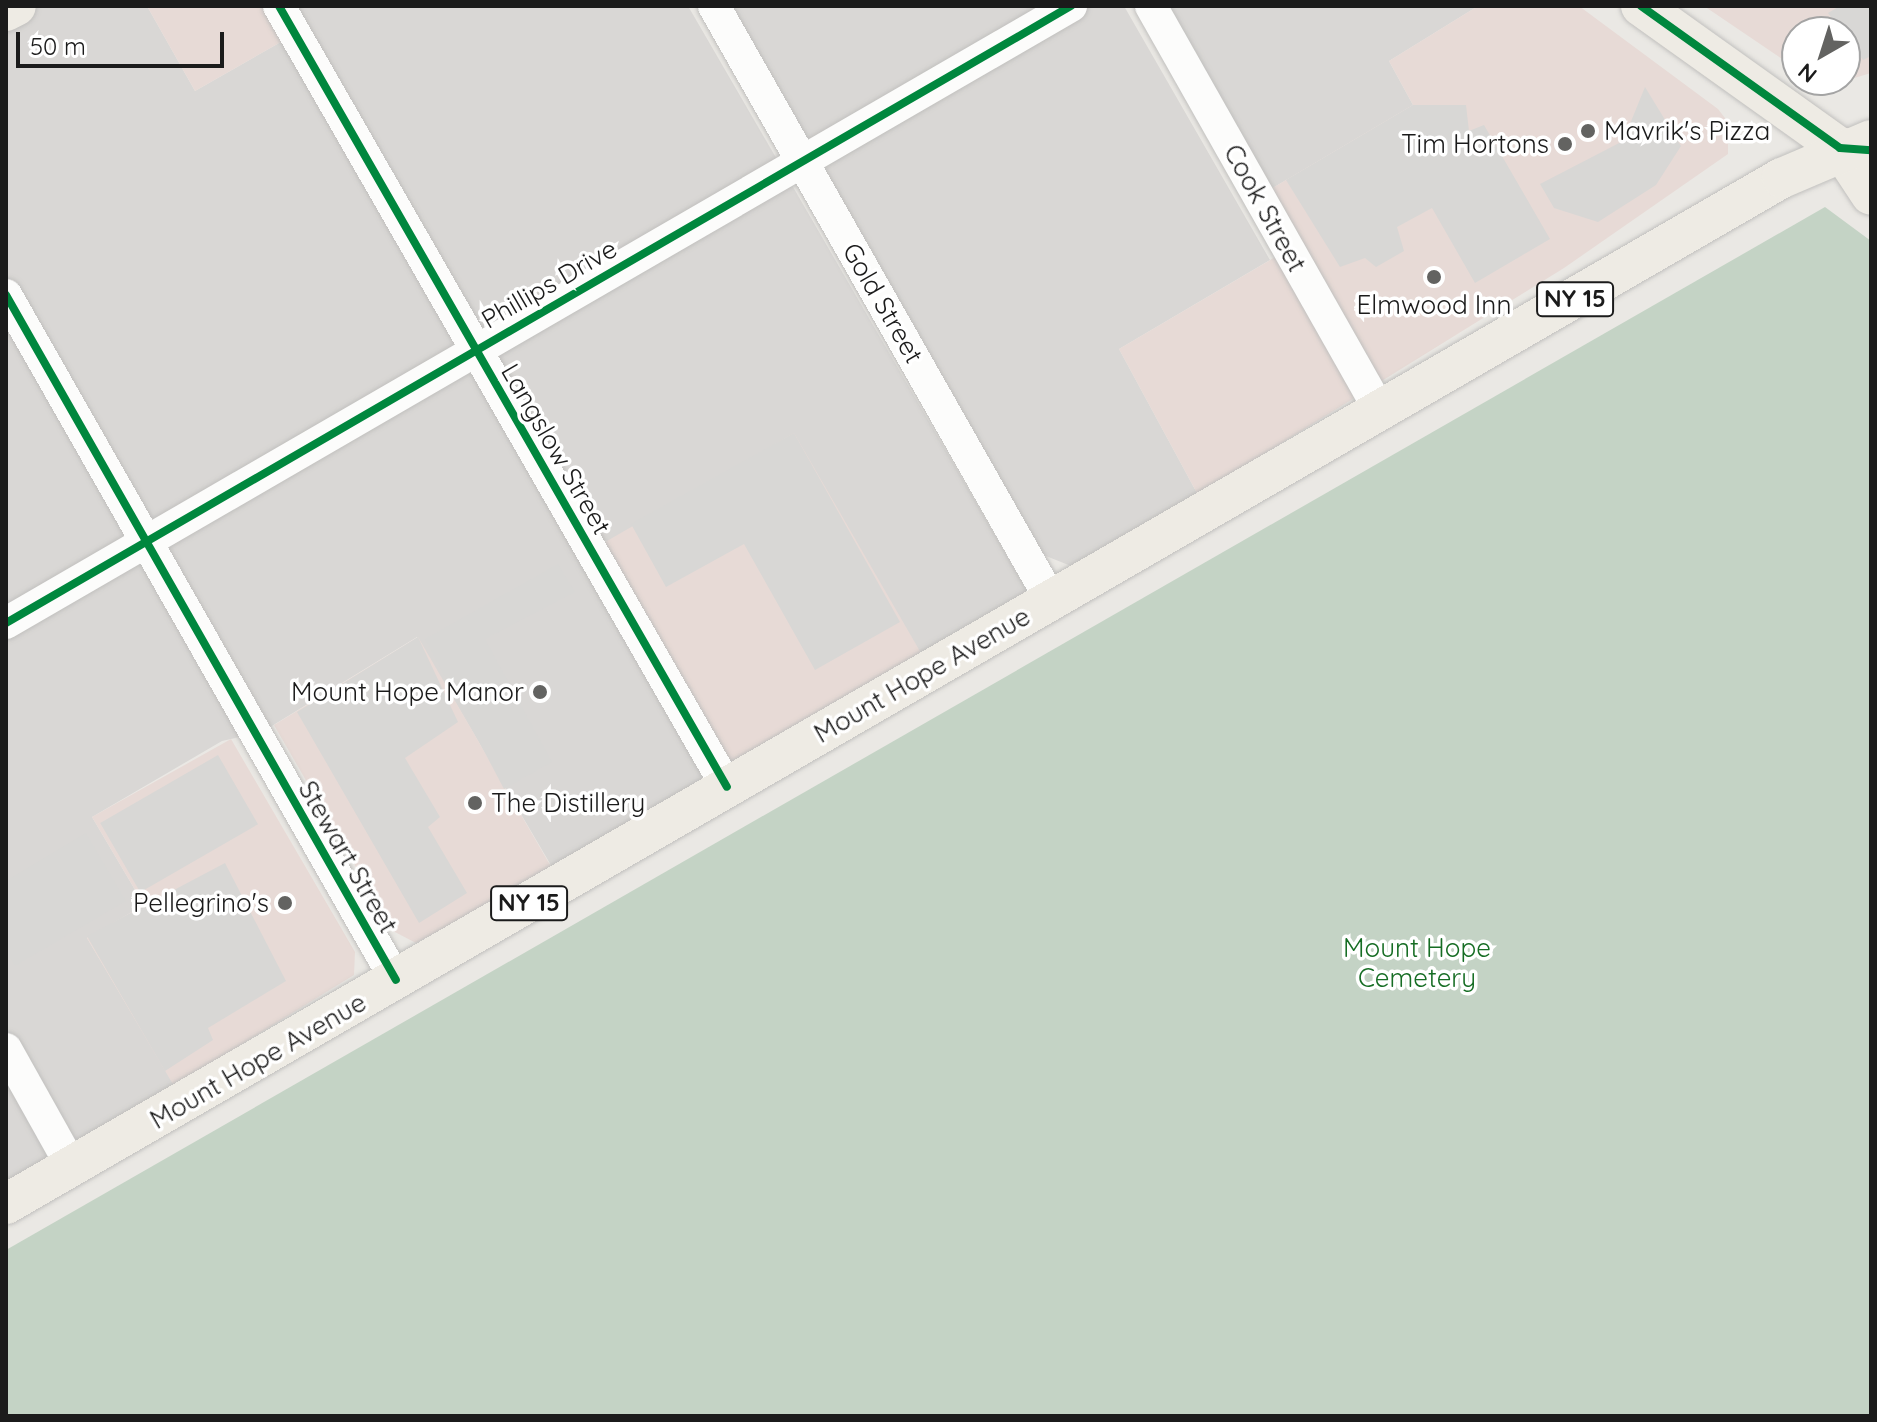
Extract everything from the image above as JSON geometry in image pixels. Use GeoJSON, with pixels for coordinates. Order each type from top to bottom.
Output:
{"type":"FeatureCollection","features":[{"type":"Feature","properties":{"kind":"main road"},"geometry":{"type":"LineString","coordinates":[[6,11],[16,6]]}},
{"type":"Feature","properties":{"kind":"main road"},"geometry":{"type":"LineString","coordinates":[[1641,6],[1861,146],[1871,195]]}},
{"type":"Feature","properties":{"kind":"main road","name":"Mount Hope Avenue"},"geometry":{"type":"LineString","coordinates":[[6,1204],[73,1169],[1379,409],[1861,146],[1871,113]]}},
{"type":"Feature","properties":{"kind":"street","name":"Langslow Street"},"geometry":{"type":"LineString","coordinates":[[279,6],[727,787]]}},
{"type":"Feature","properties":{"kind":"street","name":"Gold Street"},"geometry":{"type":"LineString","coordinates":[[714,6],[1051,600]]}},
{"type":"Feature","properties":{"kind":"street","name":"Phillips Drive"},"geometry":{"type":"LineString","coordinates":[[6,623],[1071,6]]}},
{"type":"Feature","properties":{"kind":"street","name":"Cook Street"},"geometry":{"type":"LineString","coordinates":[[1151,6],[1379,409]]}},
{"type":"Feature","properties":{"kind":"street","name":"Stewart Street"},"geometry":{"type":"LineString","coordinates":[[6,295],[144,543],[396,980]]}},
{"type":"Feature","properties":{"kind":"street"},"geometry":{"type":"LineString","coordinates":[[6,1049],[73,1169]]}},
{"type":"Feature","properties":{"kind":"shaded area"},"geometry":{"type":"Polygon","coordinates":[[[16,6],[147,6],[195,91],[295,34],[727,787],[562,884],[417,637],[262,732],[222,741],[92,817],[144,905],[87,938],[185,1103],[6,1203],[6,11],[16,6]]]}},
{"type":"Feature","properties":{"kind":"shaded area"},"geometry":{"type":"Polygon","coordinates":[[[147,6],[279,6],[295,34],[195,91],[147,6]]]}},
{"type":"Feature","properties":{"kind":"shaded area"},"geometry":{"type":"Polygon","coordinates":[[[295,6],[688,6],[1029,594],[922,655],[599,538],[295,6]]]}},
{"type":"Feature","properties":{"kind":"shaded area"},"geometry":{"type":"Polygon","coordinates":[[[725,6],[1124,6],[1270,260],[1119,349],[1198,495],[1071,566],[1041,554],[725,6]]]}},
{"type":"Feature","properties":{"kind":"shaded area"},"geometry":{"type":"Polygon","coordinates":[[[1163,6],[1478,6],[1389,61],[1413,105],[1269,190],[1163,6]]]}},
{"type":"Feature","properties":{"kind":"shaded area"},"geometry":{"type":"Polygon","coordinates":[[[1478,6],[1579,6],[1718,109],[1728,122],[1728,154],[1564,268],[1198,495],[1119,349],[1299,243],[1269,190],[1413,105],[1389,61],[1478,6]]]}},
{"type":"Feature","properties":{"kind":"shaded area"},"geometry":{"type":"Polygon","coordinates":[[[1704,6],[1871,6],[1871,73],[1861,76],[1861,16],[1781,16],[1781,58],[1704,6]]]}},
{"type":"Feature","properties":{"kind":"shaded area"},"geometry":{"type":"Polygon","coordinates":[[[1840,6],[1871,6],[1871,56],[1863,60],[1861,57],[1861,16],[1830,16],[1828,13],[1840,6]]]}},
{"type":"Feature","properties":{"kind":"shaded area"},"geometry":{"type":"Polygon","coordinates":[[[1645,87],[1681,146],[1656,185],[1598,222],[1554,208],[1540,184],[1623,141],[1645,87]]]}},
{"type":"Feature","properties":{"kind":"shaded area"},"geometry":{"type":"Polygon","coordinates":[[[1413,105],[1466,105],[1469,131],[1484,125],[1550,239],[1475,283],[1432,208],[1397,227],[1404,251],[1376,267],[1365,258],[1340,267],[1286,180],[1413,105]]]}},
{"type":"Feature","properties":{"kind":"shaded area"},"geometry":{"type":"Polygon","coordinates":[[[794,433],[930,669],[727,787],[590,550],[794,433]]]}},
{"type":"Feature","properties":{"kind":"shaded area"},"geometry":{"type":"Polygon","coordinates":[[[794,433],[900,622],[815,670],[744,544],[666,587],[631,524],[794,433]]]}},
{"type":"Feature","properties":{"kind":"shaded area"},"geometry":{"type":"Polygon","coordinates":[[[558,564],[575,592],[485,639],[552,762],[504,789],[425,639],[558,564]]]}},
{"type":"Feature","properties":{"kind":"shaded area"},"geometry":{"type":"Polygon","coordinates":[[[418,637],[553,870],[416,943],[393,931],[274,725],[418,637]]]}},
{"type":"Feature","properties":{"kind":"shaded area"},"geometry":{"type":"Polygon","coordinates":[[[418,637],[458,722],[405,758],[440,817],[428,827],[467,893],[419,923],[297,712],[418,637]]]}},
{"type":"Feature","properties":{"kind":"shaded area"},"geometry":{"type":"Polygon","coordinates":[[[231,739],[355,952],[354,975],[174,1086],[87,938],[144,905],[92,817],[231,739]]]}},
{"type":"Feature","properties":{"kind":"shaded area"},"geometry":{"type":"Polygon","coordinates":[[[218,755],[258,824],[140,892],[100,823],[218,755]]]}},
{"type":"Feature","properties":{"kind":"shaded area"},"geometry":{"type":"Polygon","coordinates":[[[86,833],[126,901],[15,966],[6,951],[6,881],[86,833]]]}},
{"type":"Feature","properties":{"kind":"shaded area"},"geometry":{"type":"Polygon","coordinates":[[[225,863],[286,981],[208,1028],[213,1040],[165,1071],[87,936],[225,863]]]}},
{"type":"Feature","properties":{"kind":"green space","name":"Mount Hope Cemetery"},"geometry":{"type":"Polygon","coordinates":[[[1825,207],[1871,241],[1871,1416],[6,1416],[6,1250],[1825,207]]]}},
{"type":"Feature","properties":{"kind":"cycle path"},"geometry":{"type":"LineString","coordinates":[[279,6],[727,787]]}},
{"type":"Feature","properties":{"kind":"cycle path"},"geometry":{"type":"LineString","coordinates":[[6,623],[1071,6]]}},
{"type":"Feature","properties":{"kind":"cycle path"},"geometry":{"type":"LineString","coordinates":[[1641,6],[1840,148],[1871,150]]}},
{"type":"Feature","properties":{"kind":"cycle path"},"geometry":{"type":"LineString","coordinates":[[6,295],[396,980]]}},
{"type":"Feature","properties":{"kind":"place","name":"Mavrik's Pizza"},"geometry":{"type":"Point","coordinates":[1588,131]}},
{"type":"Feature","properties":{"kind":"place","name":"Tim Hortons"},"geometry":{"type":"Point","coordinates":[1565,144]}},
{"type":"Feature","properties":{"kind":"place","name":"Elmwood Inn"},"geometry":{"type":"Point","coordinates":[1434,277]}},
{"type":"Feature","properties":{"kind":"place","name":"Mount Hope Manor"},"geometry":{"type":"Point","coordinates":[540,692]}},
{"type":"Feature","properties":{"kind":"place","name":"The Distillery"},"geometry":{"type":"Point","coordinates":[475,803]}},
{"type":"Feature","properties":{"kind":"place","name":"Pellegrino's"},"geometry":{"type":"Point","coordinates":[285,903]}}]}
